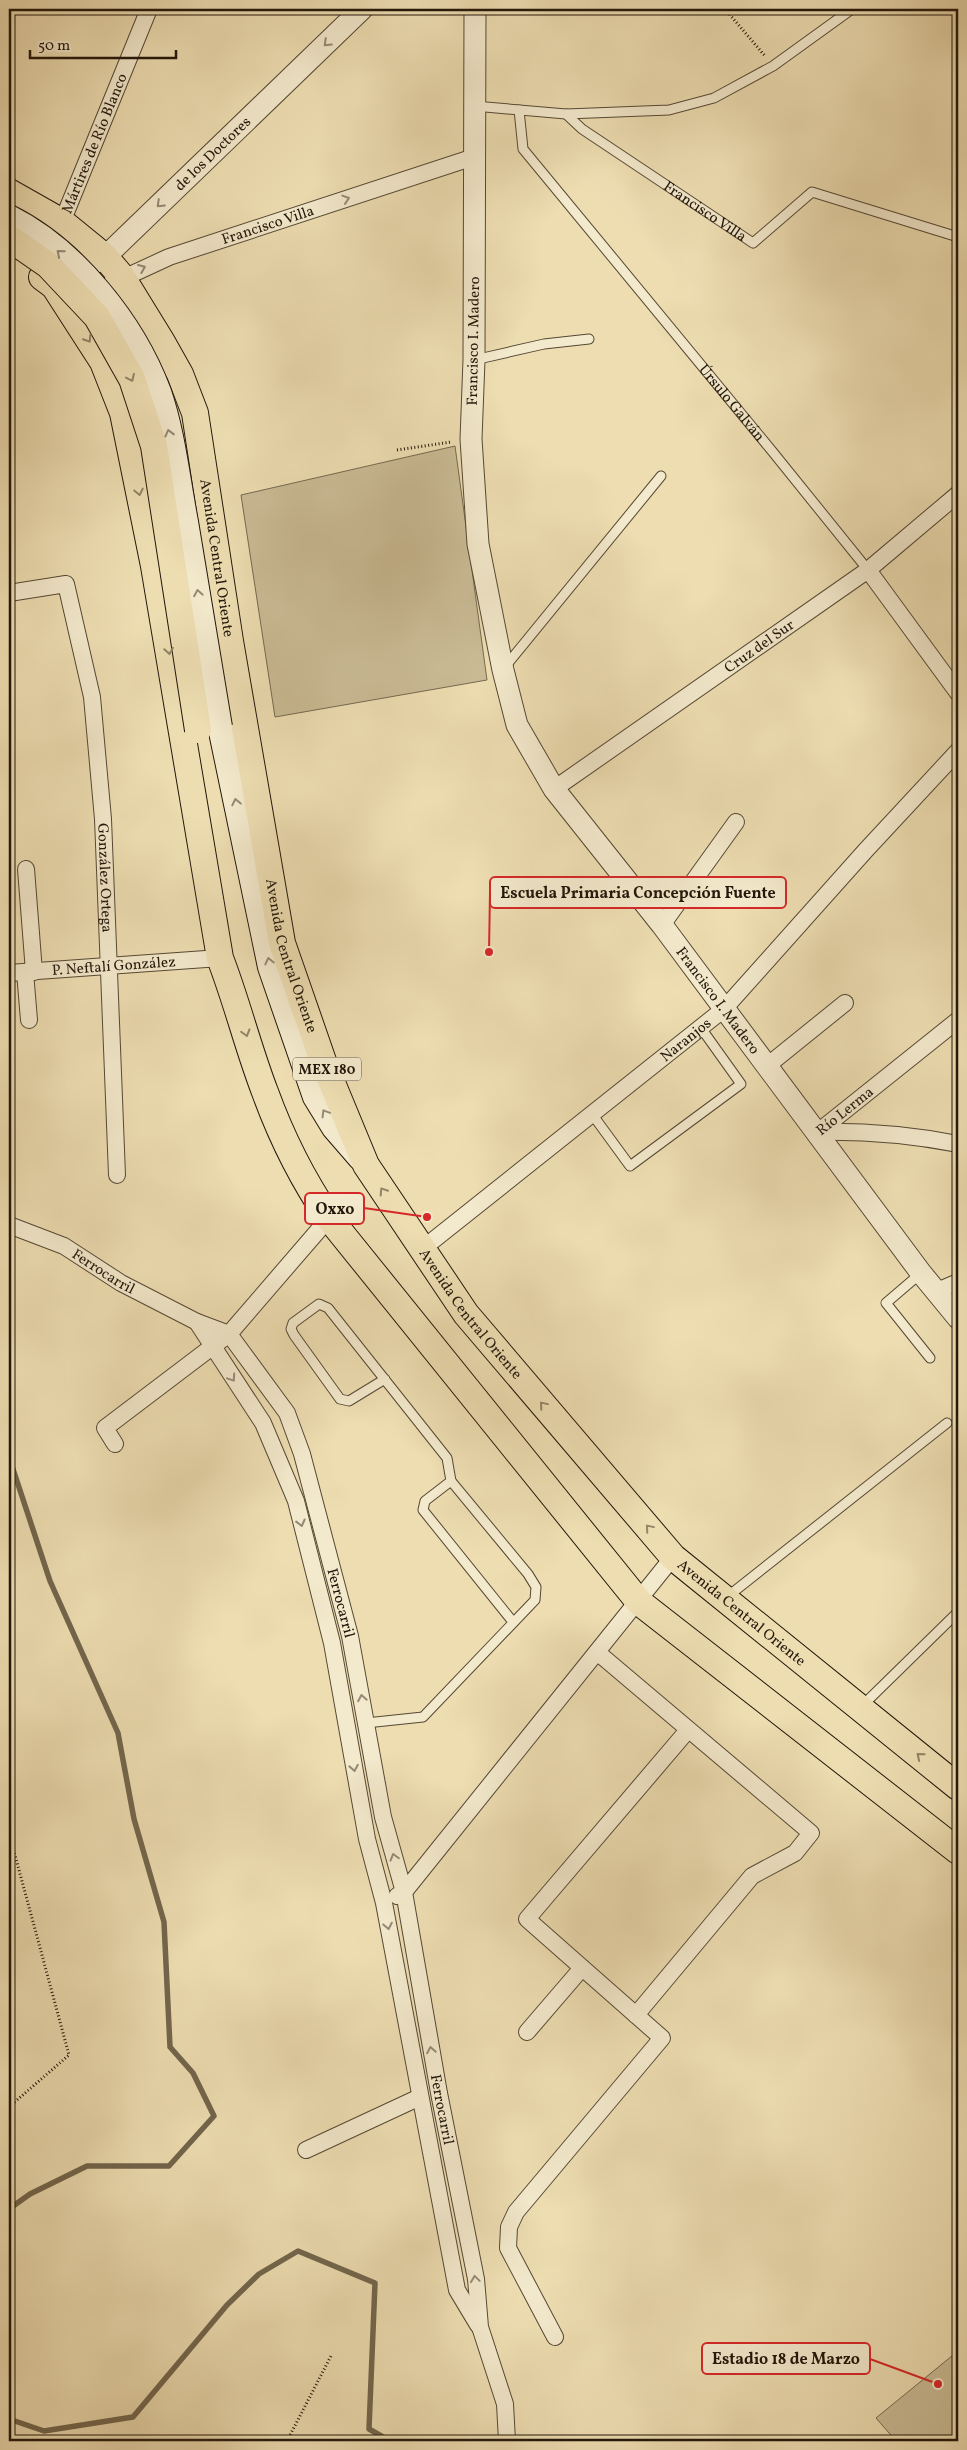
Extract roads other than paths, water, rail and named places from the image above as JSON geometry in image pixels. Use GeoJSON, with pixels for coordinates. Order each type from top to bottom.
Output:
{"type":"FeatureCollection","features":[{"type":"Feature","properties":{"kind":"main road","name":"Avenida Central Oriente"},"geometry":{"type":"LineString","coordinates":[[9,192],[62,222],[105,257],[122,277],[180,374],[196,414],[230,641],[282,943],[323,1061],[366,1165],[421,1250],[466,1314],[673,1557],[958,1787]]}},
{"type":"Feature","properties":{"kind":"main road"},"geometry":{"type":"LineString","coordinates":[[9,217],[27,226],[87,276],[129,332],[159,392],[174,456],[209,729],[237,1002]]}},
{"type":"Feature","properties":{"kind":"main road"},"geometry":{"type":"LineString","coordinates":[[9,238],[48,265],[97,317],[132,379],[154,446],[209,729],[270,968],[315,1097],[334,1128],[366,1165]]}},
{"type":"Feature","properties":{"kind":"main road"},"geometry":{"type":"LineString","coordinates":[[9,254],[61,296],[103,362],[123,413],[154,566],[220,958],[237,1002],[265,1093],[311,1191],[329,1218],[639,1602],[958,1851]]}},
{"type":"Feature","properties":{"kind":"street","name":"Mártires de Río Blanco"},"geometry":{"type":"LineString","coordinates":[[62,222],[149,9]]}},
{"type":"Feature","properties":{"kind":"street","name":"de los Doctores"},"geometry":{"type":"LineString","coordinates":[[61,296],[105,257],[362,9]]}},
{"type":"Feature","properties":{"kind":"street","name":"Francisco I. Madero"},"geometry":{"type":"LineString","coordinates":[[475,9],[474,360],[471,439],[478,544],[503,670],[517,725],[554,789],[662,926],[921,1272],[958,1318]]}},
{"type":"Feature","properties":{"kind":"street","name":"Francisco Villa"},"geometry":{"type":"LineString","coordinates":[[61,296],[122,277],[169,257],[474,157]]}},
{"type":"Feature","properties":{"kind":"street","name":"Cruz del Sur"},"geometry":{"type":"LineString","coordinates":[[554,789],[868,570],[958,494]]}},
{"type":"Feature","properties":{"kind":"street","name":"Úrsulo Galván"},"geometry":{"type":"LineString","coordinates":[[868,570],[958,692]]}},
{"type":"Feature","properties":{"kind":"street","name":"González Ortega"},"geometry":{"type":"LineString","coordinates":[[9,593],[66,584],[92,697],[103,819],[117,1175]]}},
{"type":"Feature","properties":{"kind":"street","name":"Naranjos"},"geometry":{"type":"LineString","coordinates":[[421,1250],[724,1009],[866,850],[958,752]]}},
{"type":"Feature","properties":{"kind":"street"},"geometry":{"type":"LineString","coordinates":[[662,926],[736,822]]}},
{"type":"Feature","properties":{"kind":"street"},"geometry":{"type":"LineString","coordinates":[[26,869],[30,972],[29,1020]]}},
{"type":"Feature","properties":{"kind":"street","name":"P. Neftalí González"},"geometry":{"type":"LineString","coordinates":[[9,973],[220,958]]}},
{"type":"Feature","properties":{"kind":"street"},"geometry":{"type":"LineString","coordinates":[[767,1066],[845,1003]]}},
{"type":"Feature","properties":{"kind":"street","name":"Río Lerma"},"geometry":{"type":"LineString","coordinates":[[818,1132],[958,1020]]}},
{"type":"Feature","properties":{"kind":"street","name":"Río Lerma"},"geometry":{"type":"LineString","coordinates":[[818,1132],[861,1131],[916,1136],[958,1144]]}},
{"type":"Feature","properties":{"kind":"street"},"geometry":{"type":"LineString","coordinates":[[115,1444],[105,1428],[229,1334],[329,1218]]}},
{"type":"Feature","properties":{"kind":"street","name":"Ferrocarril"},"geometry":{"type":"LineString","coordinates":[[9,1225],[64,1246],[121,1283],[197,1322],[229,1334],[287,1413],[302,1454],[350,1636],[383,1817],[404,1892],[438,2093],[476,2279],[480,2327],[505,2404],[508,2441]]}},
{"type":"Feature","properties":{"kind":"street"},"geometry":{"type":"LineString","coordinates":[[936,1291],[958,1282]]}},
{"type":"Feature","properties":{"kind":"street","name":"Ferrocarril"},"geometry":{"type":"LineString","coordinates":[[197,1322],[212,1348],[263,1423],[296,1501],[332,1644],[367,1839],[384,1903],[456,2290],[480,2327]]}},
{"type":"Feature","properties":{"kind":"street"},"geometry":{"type":"LineString","coordinates":[[384,1903],[404,1892],[639,1602],[673,1557]]}},
{"type":"Feature","properties":{"kind":"street"},"geometry":{"type":"LineString","coordinates":[[597,1652],[811,1833],[795,1853],[752,1876],[636,2015]]}},
{"type":"Feature","properties":{"kind":"street"},"geometry":{"type":"LineString","coordinates":[[555,2337],[508,2248],[509,2227],[516,2212],[662,2038],[526,1919],[688,1730]]}},
{"type":"Feature","properties":{"kind":"street"},"geometry":{"type":"LineString","coordinates":[[527,2032],[582,1968]]}},
{"type":"Feature","properties":{"kind":"street"},"geometry":{"type":"LineString","coordinates":[[306,2150],[420,2096]]}},
{"type":"Feature","properties":{"kind":"lane"},"geometry":{"type":"LineString","coordinates":[[474,106],[566,114],[669,110],[714,98],[773,66],[852,9]]}},
{"type":"Feature","properties":{"kind":"lane","name":"Úrsulo Galván"},"geometry":{"type":"LineString","coordinates":[[518,110],[523,148],[868,570]]}},
{"type":"Feature","properties":{"kind":"lane","name":"Francisco Villa"},"geometry":{"type":"LineString","coordinates":[[566,114],[582,129],[753,243],[812,192],[958,237]]}},
{"type":"Feature","properties":{"kind":"lane"},"geometry":{"type":"LineString","coordinates":[[474,360],[544,344],[589,339]]}},
{"type":"Feature","properties":{"kind":"lane"},"geometry":{"type":"LineString","coordinates":[[503,670],[661,476]]}},
{"type":"Feature","properties":{"kind":"lane"},"geometry":{"type":"LineString","coordinates":[[592,1114],[630,1166],[741,1084],[701,1028]]}},
{"type":"Feature","properties":{"kind":"lane"},"geometry":{"type":"LineString","coordinates":[[921,1272],[886,1302],[930,1358]]}},
{"type":"Feature","properties":{"kind":"lane"},"geometry":{"type":"LineString","coordinates":[[366,1723],[423,1717],[535,1600],[536,1587],[528,1574],[451,1481],[447,1458],[385,1379],[323,1304],[319,1304],[293,1323],[291,1330],[294,1335],[340,1399],[349,1401],[385,1379]]}},
{"type":"Feature","properties":{"kind":"lane"},"geometry":{"type":"LineString","coordinates":[[725,1599],[947,1423]]}},
{"type":"Feature","properties":{"kind":"lane"},"geometry":{"type":"LineString","coordinates":[[451,1481],[425,1501],[423,1510],[513,1622]]}},
{"type":"Feature","properties":{"kind":"lane"},"geometry":{"type":"LineString","coordinates":[[860,1708],[958,1612]]}},
{"type":"Feature","properties":{"kind":"waterway"},"geometry":{"type":"LineString","coordinates":[[9,1457],[50,1581],[118,1733],[134,1819],[164,1922],[170,2047],[193,2073],[214,2116],[169,2166],[87,2166],[30,2194],[9,2209]]}},
{"type":"Feature","properties":{"kind":"waterway"},"geometry":{"type":"LineString","coordinates":[[9,2419],[44,2431],[133,2417],[227,2305],[259,2274],[298,2251],[375,2283],[369,2429],[390,2441]]}},
{"type":"Feature","properties":{"kind":"place","name":"Escuela Primaria Concepción Fuente"},"geometry":{"type":"Point","coordinates":[489,952]}},
{"type":"Feature","properties":{"kind":"place","name":"Oxxo"},"geometry":{"type":"Point","coordinates":[427,1217]}},
{"type":"Feature","properties":{"kind":"place","name":"Estadio 18 de Marzo"},"geometry":{"type":"Point","coordinates":[938,2384]}}]}
